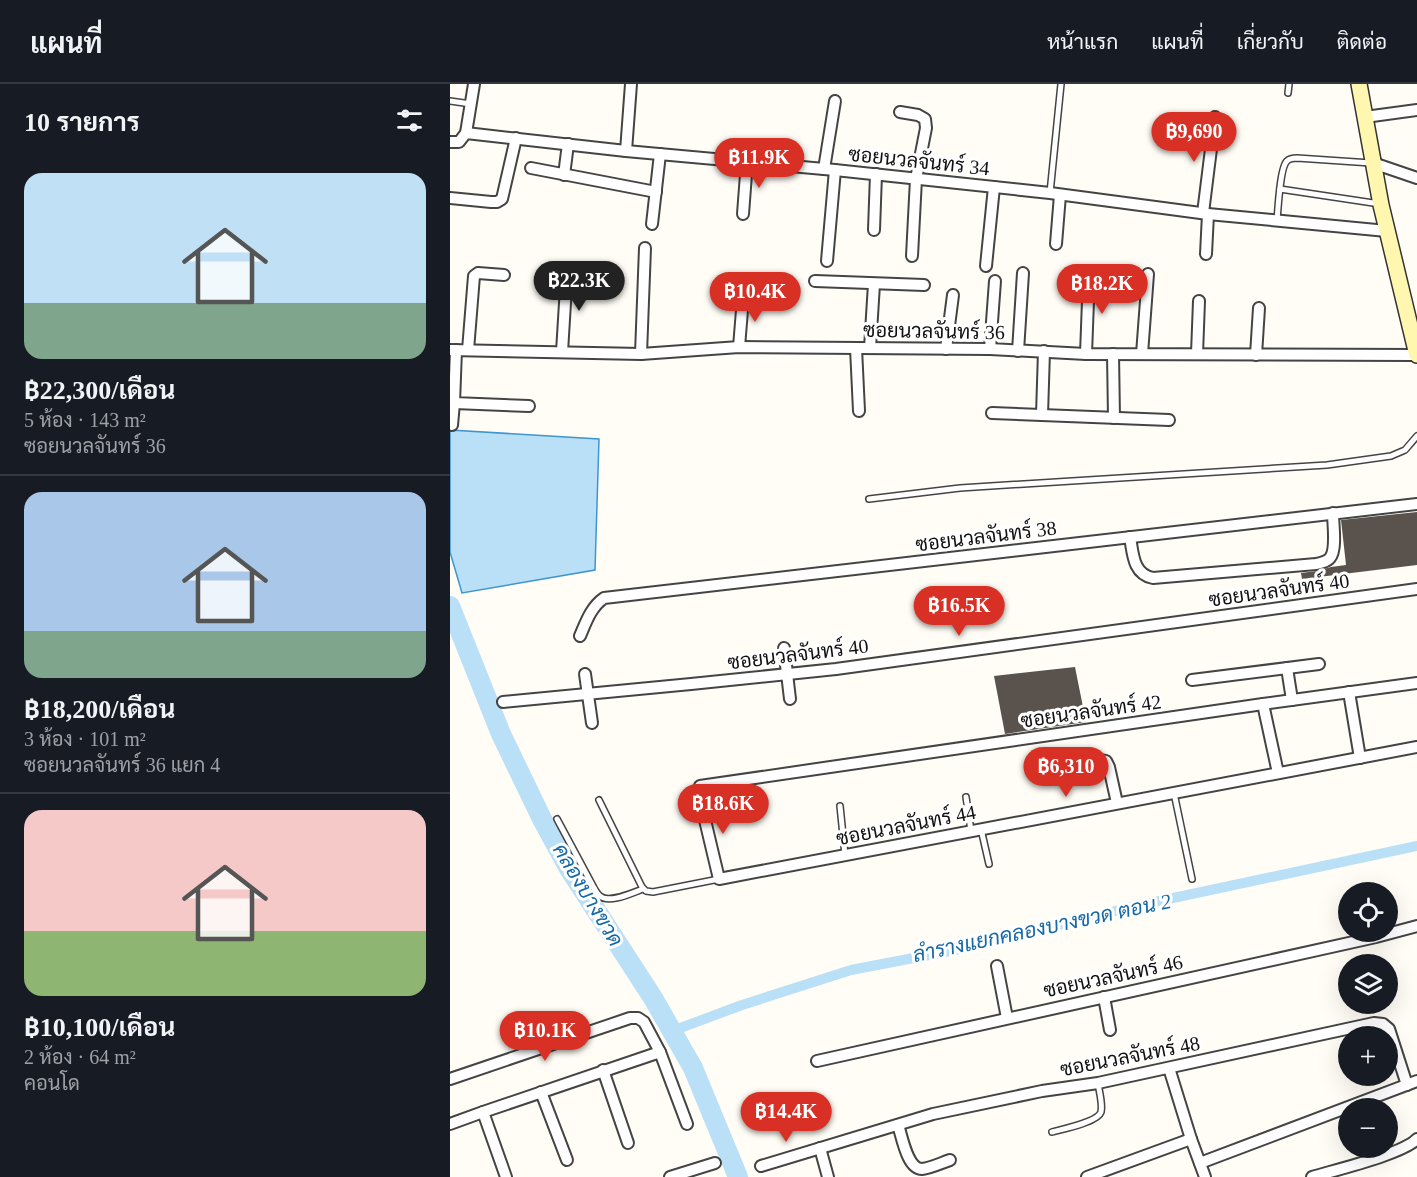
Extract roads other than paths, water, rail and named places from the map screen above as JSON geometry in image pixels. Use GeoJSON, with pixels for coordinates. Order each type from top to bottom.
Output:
{"type":"FeatureCollection","features":[{"type":"Feature","properties":{"kind":"main road"},"geometry":{"type":"LineString","coordinates":[[1359,84],[1381,205],[1412,319],[1417,355]]}},
{"type":"Feature","properties":{"kind":"street"},"geometry":{"type":"LineString","coordinates":[[450,142],[459,142],[466,133],[474,84]]}},
{"type":"Feature","properties":{"kind":"street"},"geometry":{"type":"LineString","coordinates":[[626,151],[631,84]]}},
{"type":"Feature","properties":{"kind":"street"},"geometry":{"type":"LineString","coordinates":[[827,261],[829,169],[835,101]]}},
{"type":"Feature","properties":{"kind":"street"},"geometry":{"type":"LineString","coordinates":[[1365,117],[1417,110]]}},
{"type":"Feature","properties":{"kind":"street"},"geometry":{"type":"LineString","coordinates":[[900,112],[918,115],[925,119],[926,128],[916,179],[912,256]]}},
{"type":"Feature","properties":{"kind":"street"},"geometry":{"type":"LineString","coordinates":[[1206,254],[1205,214],[1215,117]]}},
{"type":"Feature","properties":{"kind":"street","name":"ซอยนวลจันทร์ 34"},"geometry":{"type":"LineString","coordinates":[[466,133],[626,151],[876,174],[1205,214],[1387,231]]}},
{"type":"Feature","properties":{"kind":"street"},"geometry":{"type":"LineString","coordinates":[[450,198],[498,202],[502,199],[516,138]]}},
{"type":"Feature","properties":{"kind":"street"},"geometry":{"type":"LineString","coordinates":[[564,175],[568,144]]}},
{"type":"Feature","properties":{"kind":"street"},"geometry":{"type":"LineString","coordinates":[[652,224],[660,154]]}},
{"type":"Feature","properties":{"kind":"street"},"geometry":{"type":"LineString","coordinates":[[743,214],[747,161]]}},
{"type":"Feature","properties":{"kind":"street"},"geometry":{"type":"LineString","coordinates":[[1373,164],[1417,178]]}},
{"type":"Feature","properties":{"kind":"street"},"geometry":{"type":"LineString","coordinates":[[531,168],[656,192]]}},
{"type":"Feature","properties":{"kind":"street"},"geometry":{"type":"LineString","coordinates":[[874,230],[876,174]]}},
{"type":"Feature","properties":{"kind":"street"},"geometry":{"type":"LineString","coordinates":[[986,266],[993,187]]}},
{"type":"Feature","properties":{"kind":"street"},"geometry":{"type":"LineString","coordinates":[[1055,194],[1056,244]]}},
{"type":"Feature","properties":{"kind":"street"},"geometry":{"type":"LineString","coordinates":[[641,354],[645,248]]}},
{"type":"Feature","properties":{"kind":"street"},"geometry":{"type":"LineString","coordinates":[[562,352],[567,270]]}},
{"type":"Feature","properties":{"kind":"street"},"geometry":{"type":"LineString","coordinates":[[468,350],[474,276],[478,273],[504,275]]}},
{"type":"Feature","properties":{"kind":"street"},"geometry":{"type":"LineString","coordinates":[[1018,351],[1023,273]]}},
{"type":"Feature","properties":{"kind":"street"},"geometry":{"type":"LineString","coordinates":[[1086,354],[1089,274]]}},
{"type":"Feature","properties":{"kind":"street"},"geometry":{"type":"LineString","coordinates":[[1142,354],[1148,274]]}},
{"type":"Feature","properties":{"kind":"street"},"geometry":{"type":"LineString","coordinates":[[814,281],[924,285]]}},
{"type":"Feature","properties":{"kind":"street"},"geometry":{"type":"LineString","coordinates":[[990,349],[995,281]]}},
{"type":"Feature","properties":{"kind":"street"},"geometry":{"type":"LineString","coordinates":[[870,348],[874,284]]}},
{"type":"Feature","properties":{"kind":"street"},"geometry":{"type":"LineString","coordinates":[[945,348],[952,295]]}},
{"type":"Feature","properties":{"kind":"street"},"geometry":{"type":"LineString","coordinates":[[739,347],[743,298]]}},
{"type":"Feature","properties":{"kind":"street"},"geometry":{"type":"LineString","coordinates":[[1197,354],[1199,302]]}},
{"type":"Feature","properties":{"kind":"street"},"geometry":{"type":"LineString","coordinates":[[1256,355],[1259,308]]}},
{"type":"Feature","properties":{"kind":"street","name":"ซอยนวลจันทร์ 36"},"geometry":{"type":"LineString","coordinates":[[453,350],[641,354],[739,347],[945,348],[1086,354],[1417,355]]}},
{"type":"Feature","properties":{"kind":"street"},"geometry":{"type":"LineString","coordinates":[[856,348],[859,411]]}},
{"type":"Feature","properties":{"kind":"street"},"geometry":{"type":"LineString","coordinates":[[452,425],[453,350]]}},
{"type":"Feature","properties":{"kind":"street"},"geometry":{"type":"LineString","coordinates":[[1042,415],[1044,351]]}},
{"type":"Feature","properties":{"kind":"street"},"geometry":{"type":"LineString","coordinates":[[1113,354],[1114,418]]}},
{"type":"Feature","properties":{"kind":"street"},"geometry":{"type":"LineString","coordinates":[[453,403],[529,406]]}},
{"type":"Feature","properties":{"kind":"street"},"geometry":{"type":"LineString","coordinates":[[992,413],[1169,420]]}},
{"type":"Feature","properties":{"kind":"street","name":"ซอยนวลจันทร์ 38"},"geometry":{"type":"LineString","coordinates":[[580,636],[590,612],[604,598],[1417,504]]}},
{"type":"Feature","properties":{"kind":"street"},"geometry":{"type":"LineString","coordinates":[[1130,537],[1137,568],[1143,575],[1153,578],[1316,564],[1330,558],[1333,551],[1333,513]]}},
{"type":"Feature","properties":{"kind":"street","name":"ซอยนวลจันทร์ 40"},"geometry":{"type":"LineString","coordinates":[[503,702],[872,664],[1417,589]]}},
{"type":"Feature","properties":{"kind":"street"},"geometry":{"type":"LineString","coordinates":[[784,648],[790,699]]}},
{"type":"Feature","properties":{"kind":"street"},"geometry":{"type":"LineString","coordinates":[[1192,680],[1319,664]]}},
{"type":"Feature","properties":{"kind":"street"},"geometry":{"type":"LineString","coordinates":[[1287,668],[1292,700]]}},
{"type":"Feature","properties":{"kind":"street"},"geometry":{"type":"LineString","coordinates":[[585,674],[592,723]]}},
{"type":"Feature","properties":{"kind":"street","name":"ซอยนวลจันทร์ 42"},"geometry":{"type":"LineString","coordinates":[[700,786],[1417,683]]}},
{"type":"Feature","properties":{"kind":"street"},"geometry":{"type":"LineString","coordinates":[[1349,692],[1359,758]]}},
{"type":"Feature","properties":{"kind":"street"},"geometry":{"type":"LineString","coordinates":[[1263,704],[1278,773]]}},
{"type":"Feature","properties":{"kind":"street","name":"ซอยนวลจันทร์ 44"},"geometry":{"type":"LineString","coordinates":[[719,879],[1417,747]]}},
{"type":"Feature","properties":{"kind":"street"},"geometry":{"type":"LineString","coordinates":[[1072,764],[1106,761],[1117,803]]}},
{"type":"Feature","properties":{"kind":"street"},"geometry":{"type":"LineString","coordinates":[[699,799],[719,879]]}},
{"type":"Feature","properties":{"kind":"street","name":"ซอยนวลจันทร์ 46"},"geometry":{"type":"LineString","coordinates":[[817,1061],[1417,926]]}},
{"type":"Feature","properties":{"kind":"street"},"geometry":{"type":"LineString","coordinates":[[997,966],[1007,1018]]}},
{"type":"Feature","properties":{"kind":"street"},"geometry":{"type":"LineString","coordinates":[[1104,997],[1110,1030]]}},
{"type":"Feature","properties":{"kind":"street"},"geometry":{"type":"LineString","coordinates":[[450,1079],[630,1018],[638,1018],[644,1022],[660,1052],[687,1125]]}},
{"type":"Feature","properties":{"kind":"street","name":"ซอยนวลจันทร์ 48"},"geometry":{"type":"LineString","coordinates":[[761,1166],[933,1114],[1042,1091],[1098,1083],[1374,1023],[1383,1024],[1389,1029],[1412,1083],[1200,1163]]}},
{"type":"Feature","properties":{"kind":"street"},"geometry":{"type":"LineString","coordinates":[[450,1124],[660,1052]]}},
{"type":"Feature","properties":{"kind":"street"},"geometry":{"type":"LineString","coordinates":[[1169,1068],[1205,1177]]}},
{"type":"Feature","properties":{"kind":"street"},"geometry":{"type":"LineString","coordinates":[[603,1070],[628,1143]]}},
{"type":"Feature","properties":{"kind":"street"},"geometry":{"type":"LineString","coordinates":[[541,1092],[567,1160]]}},
{"type":"Feature","properties":{"kind":"street"},"geometry":{"type":"LineString","coordinates":[[483,1112],[506,1177]]}},
{"type":"Feature","properties":{"kind":"street"},"geometry":{"type":"LineString","coordinates":[[898,1125],[910,1163],[916,1168],[923,1169],[950,1161]]}},
{"type":"Feature","properties":{"kind":"street"},"geometry":{"type":"LineString","coordinates":[[1087,1177],[1191,1139]]}},
{"type":"Feature","properties":{"kind":"street"},"geometry":{"type":"LineString","coordinates":[[1312,1177],[1386,1155],[1412,1144],[1417,1139]]}},
{"type":"Feature","properties":{"kind":"street"},"geometry":{"type":"LineString","coordinates":[[820,1148],[828,1177]]}},
{"type":"Feature","properties":{"kind":"street"},"geometry":{"type":"LineString","coordinates":[[670,1177],[715,1163]]}},
{"type":"Feature","properties":{"kind":"lane"},"geometry":{"type":"LineString","coordinates":[[1055,194],[1061,84]]}},
{"type":"Feature","properties":{"kind":"lane"},"geometry":{"type":"LineString","coordinates":[[1288,93],[1289,84]]}},
{"type":"Feature","properties":{"kind":"lane"},"geometry":{"type":"LineString","coordinates":[[450,101],[471,104]]}},
{"type":"Feature","properties":{"kind":"lane"},"geometry":{"type":"LineString","coordinates":[[1277,220],[1284,166],[1290,159],[1373,164]]}},
{"type":"Feature","properties":{"kind":"lane"},"geometry":{"type":"LineString","coordinates":[[1280,189],[1381,205]]}},
{"type":"Feature","properties":{"kind":"lane"},"geometry":{"type":"LineString","coordinates":[[869,499],[960,488],[1327,465],[1390,456],[1405,450],[1417,435]]}},
{"type":"Feature","properties":{"kind":"lane"},"geometry":{"type":"LineString","coordinates":[[1174,793],[1192,879]]}},
{"type":"Feature","properties":{"kind":"lane"},"geometry":{"type":"LineString","coordinates":[[966,797],[989,864]]}},
{"type":"Feature","properties":{"kind":"lane"},"geometry":{"type":"LineString","coordinates":[[599,800],[643,889],[653,892],[719,879]]}},
{"type":"Feature","properties":{"kind":"lane"},"geometry":{"type":"LineString","coordinates":[[840,806],[845,855]]}},
{"type":"Feature","properties":{"kind":"lane"},"geometry":{"type":"LineString","coordinates":[[557,819],[600,897],[616,899],[643,889]]}},
{"type":"Feature","properties":{"kind":"lane"},"geometry":{"type":"LineString","coordinates":[[1052,1132],[1100,1115],[1102,1109],[1098,1083]]}},
{"type":"Feature","properties":{"kind":"water"},"geometry":{"type":"Polygon","coordinates":[[[450,430],[599,439],[595,570],[462,593],[450,552],[450,430]]]}},
{"type":"Feature","properties":{"kind":"waterway","name":"คลองบางขวด"},"geometry":{"type":"LineString","coordinates":[[450,606],[501,734],[542,819],[568,867],[653,998],[693,1068],[738,1177]]}},
{"type":"Feature","properties":{"kind":"waterway","name":"ลำรางแยกคลองบางขวด ตอน 2"},"geometry":{"type":"LineString","coordinates":[[672,1031],[742,1005],[851,970],[976,946],[1131,907],[1417,846]]}}]}
